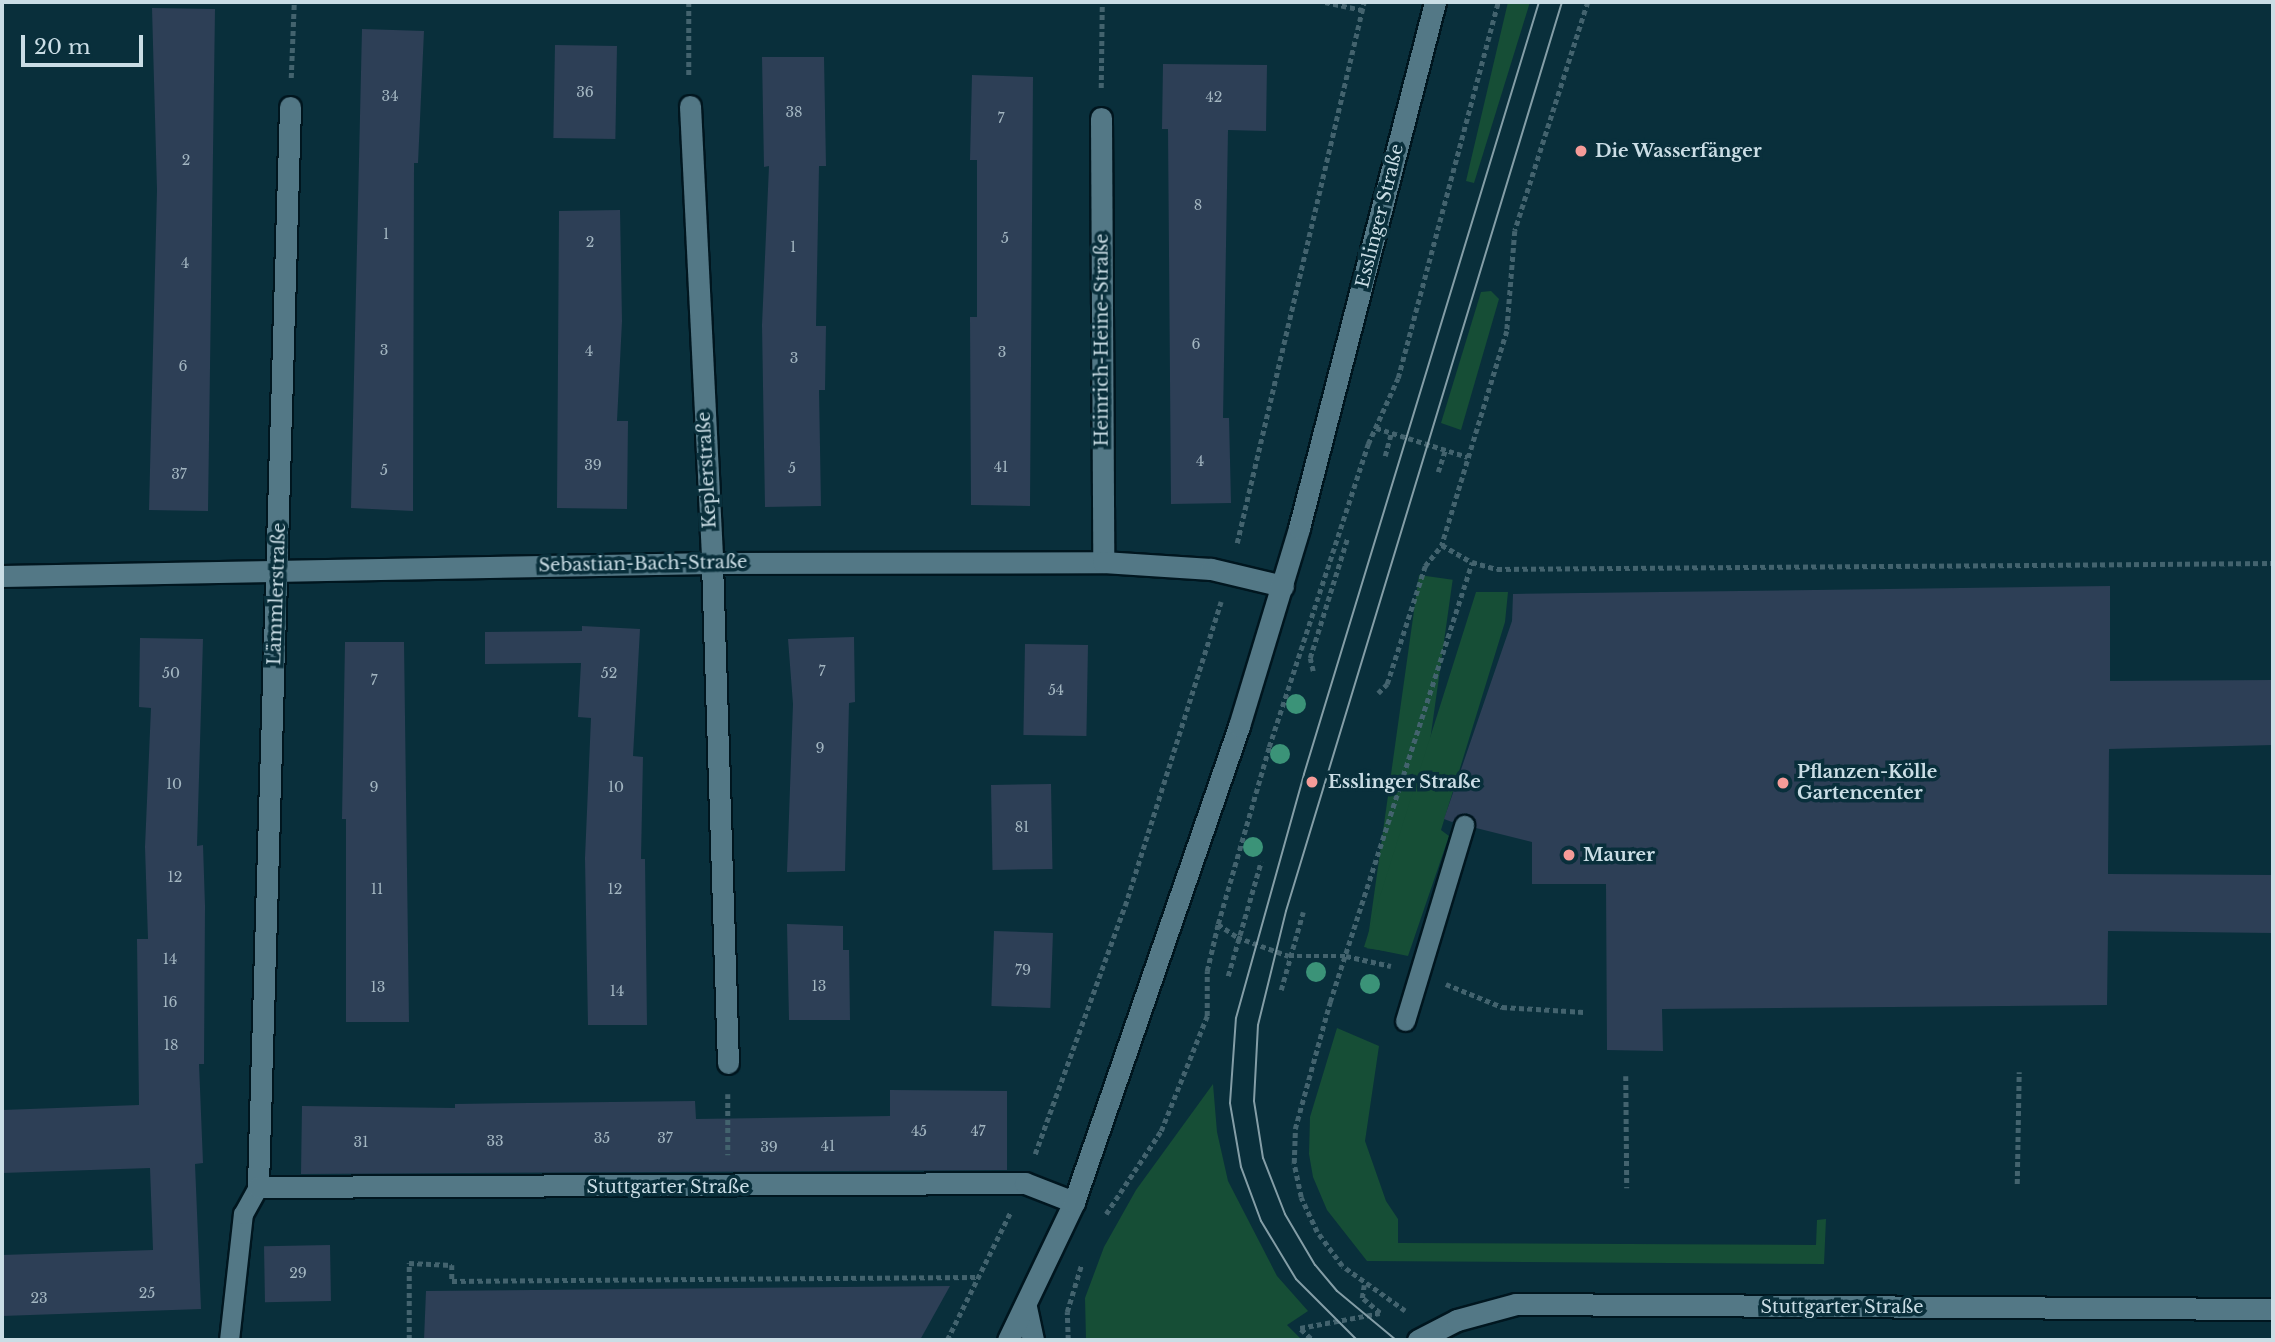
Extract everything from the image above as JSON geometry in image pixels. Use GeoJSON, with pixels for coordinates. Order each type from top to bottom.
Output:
{"type":"FeatureCollection","features":[{"type":"Feature","properties":{"kind":"street","name":"Esslinger Straße"},"geometry":{"type":"LineString","coordinates":[[1008,1340],[1074,1202],[1152,983],[1283,586],[1435,2]]}},
{"type":"Feature","properties":{"kind":"street","name":"Keplerstraße"},"geometry":{"type":"LineString","coordinates":[[690,106],[712,563],[728,1063]]}},
{"type":"Feature","properties":{"kind":"street","name":"Lämmlerstraße"},"geometry":{"type":"LineString","coordinates":[[258,1187],[290,107]]}},
{"type":"Feature","properties":{"kind":"street","name":"Heinrich-Heine-Straße"},"geometry":{"type":"LineString","coordinates":[[1101,118],[1103,562]]}},
{"type":"Feature","properties":{"kind":"street","name":"Sebastian-Bach-Straße"},"geometry":{"type":"LineString","coordinates":[[2,576],[712,563],[1103,562],[1230,572],[1283,586]]}},
{"type":"Feature","properties":{"kind":"street","name":"Stuttgarter Straße"},"geometry":{"type":"LineString","coordinates":[[258,1187],[729,1187],[1025,1182],[1074,1202]]}},
{"type":"Feature","properties":{"kind":"street","name":"Stuttgarter Straße"},"geometry":{"type":"LineString","coordinates":[[1418,1340],[1457,1320],[1516,1304],[2273,1309]]}},
{"type":"Feature","properties":{"kind":"street"},"geometry":{"type":"LineString","coordinates":[[1026,1307],[1033,1340]]}},
{"type":"Feature","properties":{"kind":"lane"},"geometry":{"type":"LineString","coordinates":[[1405,1021],[1464,825]]}},
{"type":"Feature","properties":{"kind":"lane"},"geometry":{"type":"LineString","coordinates":[[229,1340],[243,1214],[258,1187]]}},
{"type":"Feature","properties":{"kind":"path"},"geometry":{"type":"LineString","coordinates":[[290,107],[294,2]]}},
{"type":"Feature","properties":{"kind":"path"},"geometry":{"type":"LineString","coordinates":[[689,2],[690,106]]}},
{"type":"Feature","properties":{"kind":"path"},"geometry":{"type":"LineString","coordinates":[[1101,118],[1102,2]]}},
{"type":"Feature","properties":{"kind":"path"},"geometry":{"type":"LineString","coordinates":[[1325,2],[1363,10]]}},
{"type":"Feature","properties":{"kind":"path"},"geometry":{"type":"LineString","coordinates":[[947,1340],[1025,1182],[1125,906],[1230,572],[1364,2]]}},
{"type":"Feature","properties":{"kind":"path"},"geometry":{"type":"LineString","coordinates":[[1104,1219],[1161,1131],[1207,1016],[1207,971],[1217,924],[1269,747],[1375,428],[1398,378],[1498,2]]}},
{"type":"Feature","properties":{"kind":"path"},"geometry":{"type":"LineString","coordinates":[[1378,693],[1387,684],[1425,566],[1442,545],[1507,331],[1515,231],[1588,2]]}},
{"type":"Feature","properties":{"kind":"path"},"geometry":{"type":"LineString","coordinates":[[1375,428],[1468,457]]}},
{"type":"Feature","properties":{"kind":"path"},"geometry":{"type":"LineString","coordinates":[[1385,456],[1391,433]]}},
{"type":"Feature","properties":{"kind":"path"},"geometry":{"type":"LineString","coordinates":[[1438,472],[1445,450]]}},
{"type":"Feature","properties":{"kind":"path"},"geometry":{"type":"LineString","coordinates":[[1312,671],[1310,658],[1347,539]]}},
{"type":"Feature","properties":{"kind":"path"},"geometry":{"type":"LineString","coordinates":[[1442,545],[1472,562],[1497,569],[2273,563]]}},
{"type":"Feature","properties":{"kind":"path"},"geometry":{"type":"LineString","coordinates":[[1415,1317],[1364,1285],[1342,1266],[1323,1241],[1301,1197],[1294,1163],[1295,1129],[1329,1002],[1472,562]]}},
{"type":"Feature","properties":{"kind":"path"},"geometry":{"type":"LineString","coordinates":[[1228,976],[1237,937],[1261,862]]}},
{"type":"Feature","properties":{"kind":"path"},"geometry":{"type":"LineString","coordinates":[[1281,990],[1303,912]]}},
{"type":"Feature","properties":{"kind":"path"},"geometry":{"type":"LineString","coordinates":[[1217,924],[1237,937],[1289,956]]}},
{"type":"Feature","properties":{"kind":"path"},"geometry":{"type":"LineString","coordinates":[[728,1063],[729,1187]]}},
{"type":"Feature","properties":{"kind":"path"},"geometry":{"type":"LineString","coordinates":[[2017,1184],[2019,1072]]}},
{"type":"Feature","properties":{"kind":"path"},"geometry":{"type":"LineString","coordinates":[[1626,1076],[1627,1188]]}},
{"type":"Feature","properties":{"kind":"path"},"geometry":{"type":"LineString","coordinates":[[1069,1340],[1067,1312],[1083,1262]]}},
{"type":"Feature","properties":{"kind":"path"},"geometry":{"type":"LineString","coordinates":[[410,1340],[410,1264],[452,1265],[452,1281],[978,1277]]}},
{"type":"Feature","properties":{"kind":"path"},"geometry":{"type":"LineString","coordinates":[[1313,1340],[1300,1328],[1380,1313],[1362,1298],[1364,1285]]}},
{"type":"Feature","properties":{"kind":"green space"},"geometry":{"type":"Polygon","coordinates":[[[1508,2],[1530,2],[1474,183],[1466,181],[1508,2]]]}},
{"type":"Feature","properties":{"kind":"green space"},"geometry":{"type":"Polygon","coordinates":[[[1491,291],[1499,299],[1461,430],[1441,423],[1481,292],[1491,291]]]}},
{"type":"Feature","properties":{"kind":"green space"},"geometry":{"type":"Polygon","coordinates":[[[1419,575],[1453,580],[1400,953],[1367,948],[1419,575]]]}},
{"type":"Feature","properties":{"kind":"green space"},"geometry":{"type":"Polygon","coordinates":[[[1476,592],[1508,592],[1505,622],[1441,830],[1449,836],[1408,956],[1364,947],[1476,592]]]}},
{"type":"Feature","properties":{"kind":"green space"},"geometry":{"type":"Polygon","coordinates":[[[1337,1028],[1379,1046],[1365,1141],[1386,1201],[1398,1219],[1398,1243],[1816,1245],[1817,1220],[1826,1219],[1824,1264],[1367,1261],[1327,1210],[1313,1177],[1309,1154],[1310,1117],[1337,1028]]]}},
{"type":"Feature","properties":{"kind":"green space"},"geometry":{"type":"Polygon","coordinates":[[[1213,1084],[1217,1132],[1228,1181],[1277,1276],[1308,1311],[1287,1325],[1302,1340],[1086,1340],[1085,1298],[1104,1247],[1136,1190],[1213,1084]]]}},
{"type":"Feature","properties":{"kind":"building"},"geometry":{"type":"Polygon","coordinates":[[[152,8],[215,9],[208,511],[149,510],[157,190],[152,8]]]}},
{"type":"Feature","properties":{"kind":"building"},"geometry":{"type":"Polygon","coordinates":[[[362,29],[424,31],[418,163],[414,163],[413,511],[351,508],[362,29]]]}},
{"type":"Feature","properties":{"kind":"building"},"geometry":{"type":"Polygon","coordinates":[[[555,45],[617,46],[615,139],[553,138],[555,45]]]}},
{"type":"Feature","properties":{"kind":"building"},"geometry":{"type":"Polygon","coordinates":[[[762,57],[824,57],[826,166],[819,166],[816,326],[826,326],[825,390],[819,390],[821,506],[765,507],[762,325],[769,166],[764,167],[762,57]]]}},
{"type":"Feature","properties":{"kind":"building"},"geometry":{"type":"Polygon","coordinates":[[[1163,64],[1267,65],[1266,131],[1228,130],[1223,418],[1229,418],[1231,503],[1171,504],[1168,129],[1162,129],[1163,64]]]}},
{"type":"Feature","properties":{"kind":"building"},"geometry":{"type":"Polygon","coordinates":[[[972,75],[1033,77],[1030,506],[971,505],[970,317],[977,317],[977,160],[970,160],[972,75]]]}},
{"type":"Feature","properties":{"kind":"building"},"geometry":{"type":"Polygon","coordinates":[[[620,210],[622,321],[617,421],[628,421],[627,509],[557,508],[559,211],[620,210]]]}},
{"type":"Feature","properties":{"kind":"building","name":"Pflanzen-Kölle Gartencenter"},"geometry":{"type":"Polygon","coordinates":[[[2110,586],[2110,681],[2273,680],[2273,745],[2109,749],[2108,874],[2273,875],[2273,933],[2108,931],[2107,1005],[1662,1009],[1663,1051],[1607,1050],[1606,884],[1532,884],[1532,842],[1476,828],[1467,813],[1452,822],[1444,819],[1512,621],[1513,594],[2110,586]]]}},
{"type":"Feature","properties":{"kind":"building"},"geometry":{"type":"Polygon","coordinates":[[[582,626],[640,629],[633,756],[643,757],[641,859],[645,859],[647,1025],[588,1025],[585,858],[591,718],[578,717],[581,663],[485,664],[485,632],[582,631],[582,626]]]}},
{"type":"Feature","properties":{"kind":"building"},"geometry":{"type":"Polygon","coordinates":[[[854,637],[855,702],[849,703],[845,871],[787,872],[793,704],[788,639],[854,637]]]}},
{"type":"Feature","properties":{"kind":"building"},"geometry":{"type":"Polygon","coordinates":[[[140,638],[203,639],[197,846],[203,845],[205,906],[204,1064],[199,1064],[203,1163],[195,1164],[201,1309],[2,1316],[2,1255],[153,1250],[150,1168],[2,1173],[2,1110],[139,1105],[137,939],[148,939],[145,847],[151,708],[139,707],[140,638]]]}},
{"type":"Feature","properties":{"kind":"building"},"geometry":{"type":"Polygon","coordinates":[[[345,642],[404,642],[409,1022],[346,1022],[346,819],[342,819],[345,642]]]}},
{"type":"Feature","properties":{"kind":"building"},"geometry":{"type":"Polygon","coordinates":[[[1025,644],[1088,645],[1086,736],[1023,735],[1025,644]]]}},
{"type":"Feature","properties":{"kind":"building"},"geometry":{"type":"Polygon","coordinates":[[[1051,784],[1052,869],[992,870],[991,785],[1051,784]]]}},
{"type":"Feature","properties":{"kind":"building"},"geometry":{"type":"Polygon","coordinates":[[[787,924],[843,926],[843,950],[849,950],[850,1020],[789,1020],[787,924]]]}},
{"type":"Feature","properties":{"kind":"building"},"geometry":{"type":"Polygon","coordinates":[[[994,931],[1053,933],[1050,1008],[991,1006],[994,931]]]}},
{"type":"Feature","properties":{"kind":"building"},"geometry":{"type":"Polygon","coordinates":[[[890,1090],[1007,1091],[1007,1170],[301,1174],[302,1106],[455,1108],[455,1104],[695,1101],[696,1119],[890,1116],[890,1090]]]}},
{"type":"Feature","properties":{"kind":"building"},"geometry":{"type":"Polygon","coordinates":[[[330,1245],[331,1301],[265,1302],[264,1246],[330,1245]]]}},
{"type":"Feature","properties":{"kind":"building"},"geometry":{"type":"Polygon","coordinates":[[[950,1286],[920,1340],[424,1340],[426,1291],[950,1286]]]}},
{"type":"Feature","properties":{"kind":"tram line"},"geometry":{"type":"LineString","coordinates":[[1357,1340],[1296,1279],[1261,1221],[1241,1167],[1230,1103],[1236,1018],[1304,774],[1539,2]]}},
{"type":"Feature","properties":{"kind":"tram line"},"geometry":{"type":"LineString","coordinates":[[1396,1340],[1337,1291],[1315,1265],[1285,1214],[1263,1158],[1254,1101],[1258,1025],[1286,911],[1562,2]]}},
{"type":"Feature","properties":{"kind":"place","name":"Die Wasserfänger"},"geometry":{"type":"Point","coordinates":[1581,151]}},
{"type":"Feature","properties":{"kind":"place","name":"Esslinger Straße"},"geometry":{"type":"Point","coordinates":[1312,782]}},
{"type":"Feature","properties":{"kind":"place","name":"Pflanzen-Kölle Gartencenter"},"geometry":{"type":"Point","coordinates":[1783,783]}},
{"type":"Feature","properties":{"kind":"place","name":"Maurer"},"geometry":{"type":"Point","coordinates":[1569,855]}}]}
